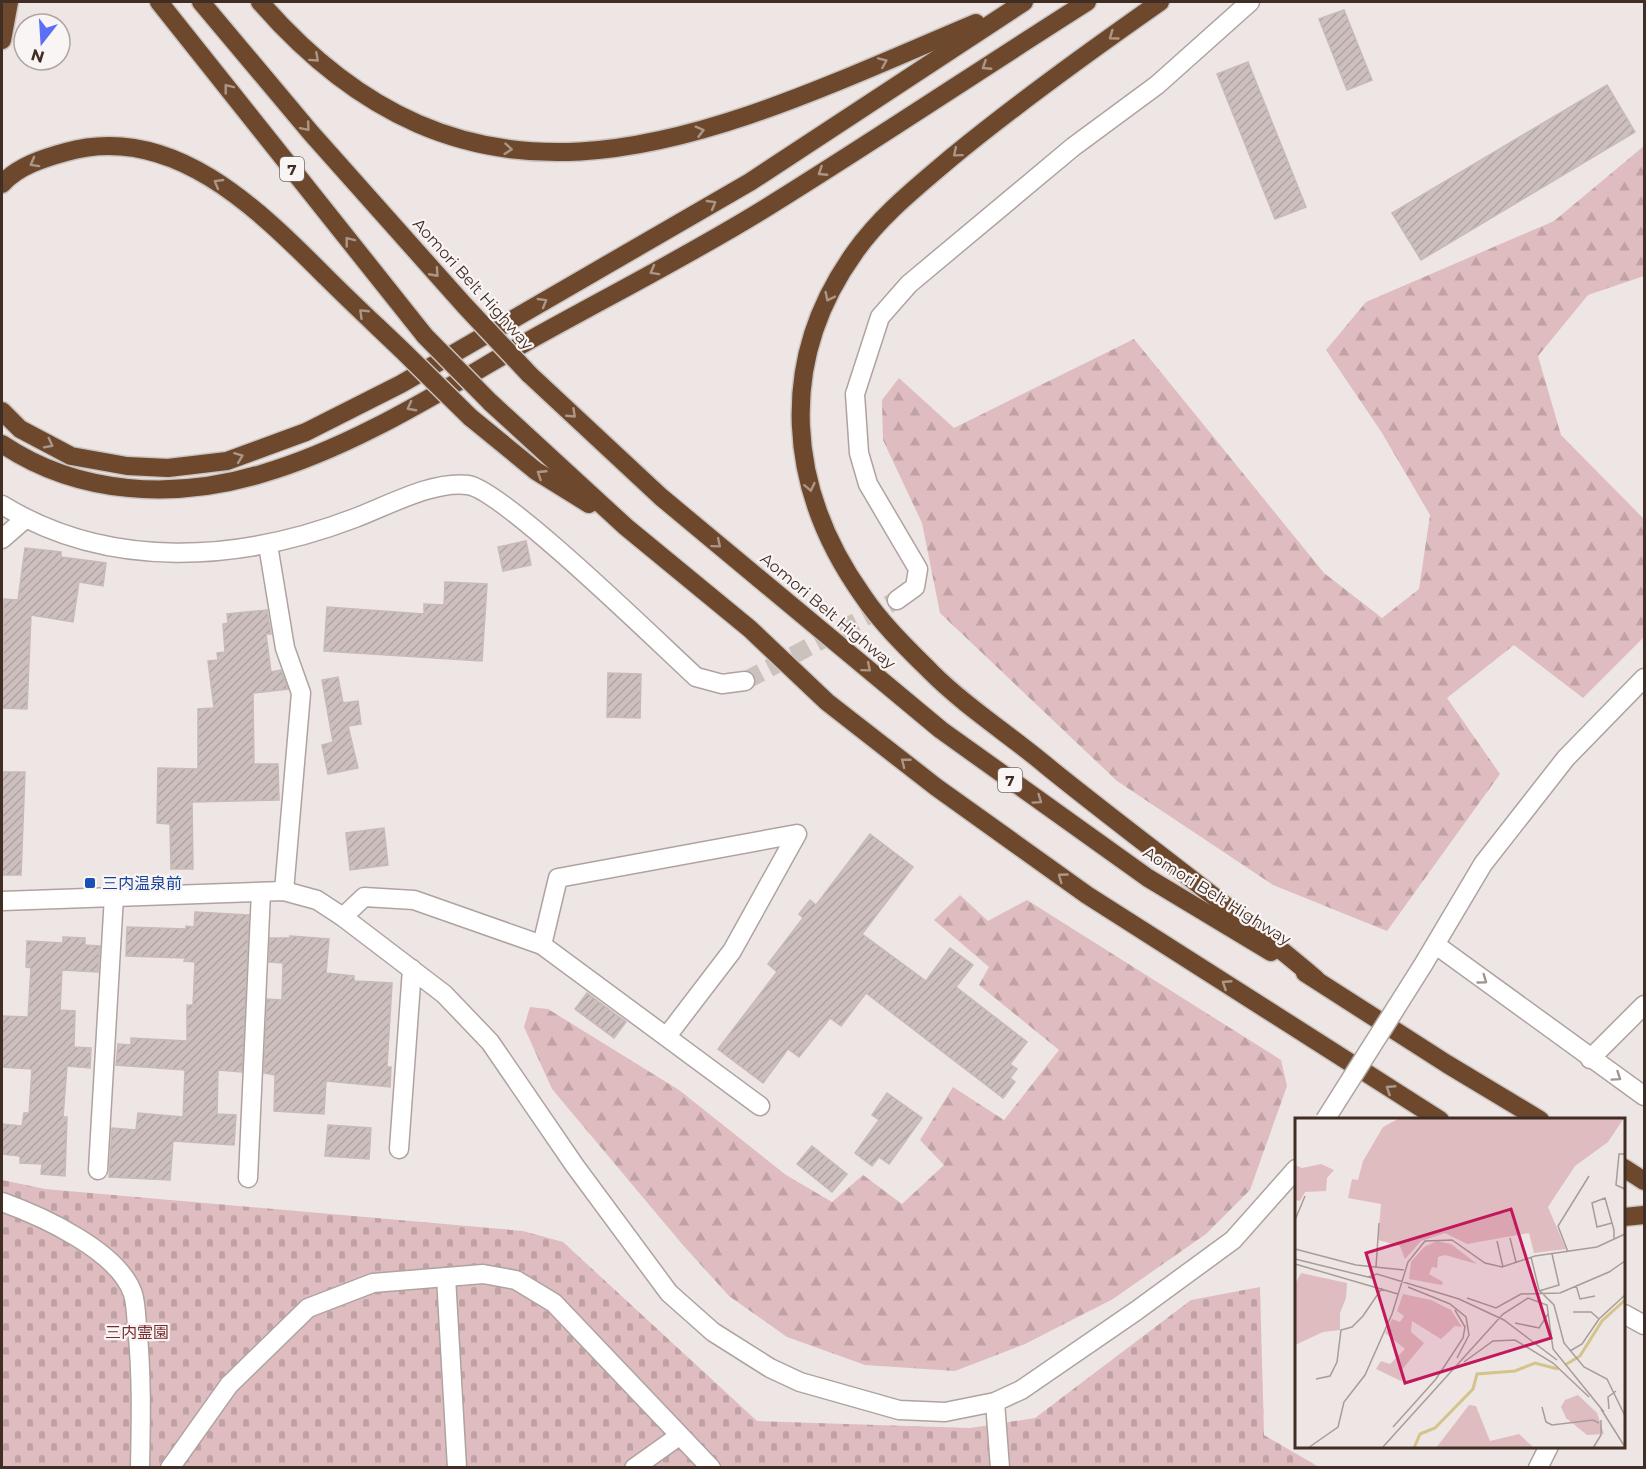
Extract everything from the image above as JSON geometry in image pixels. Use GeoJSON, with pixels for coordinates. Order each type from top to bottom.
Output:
{"type":"FeatureCollection","features":[{"type":"Feature","properties":{"kind":"highway"},"geometry":{"type":"LineString","coordinates":[[2,40],[9,2]]}},
{"type":"Feature","properties":{"kind":"highway","name":"7"},"geometry":{"type":"LineString","coordinates":[[159,2],[425,336],[490,402],[626,527],[750,629],[827,702],[946,794],[1087,895],[1438,1118]]}},
{"type":"Feature","properties":{"kind":"highway","name":"Aomori Belt Highway"},"geometry":{"type":"LineString","coordinates":[[201,2],[311,133],[465,306],[529,374],[661,497],[941,730],[1148,878],[1316,979],[1447,1064],[1538,1118]]}},
{"type":"Feature","properties":{"kind":"highway"},"geometry":{"type":"LineString","coordinates":[[260,2],[286,32],[330,71],[375,101],[429,129],[492,148],[546,153],[601,152],[671,138],[750,117],[1020,4]]}},
{"type":"Feature","properties":{"kind":"highway"},"geometry":{"type":"LineString","coordinates":[[2,444],[22,458],[68,477],[113,488],[163,490],[202,486],[259,474],[324,452],[413,406],[760,212],[1087,2]]}},
{"type":"Feature","properties":{"kind":"highway"},"geometry":{"type":"LineString","coordinates":[[1160,2],[983,132],[903,199],[855,252],[830,295],[811,339],[801,391],[801,442],[810,494],[830,542],[864,598],[932,674],[1136,838],[1252,924],[1316,979]]}},
{"type":"Feature","properties":{"kind":"highway"},"geometry":{"type":"LineString","coordinates":[[2,411],[20,429],[71,456],[127,466],[168,468],[227,461],[306,432],[401,384],[750,182],[1020,4]]}},
{"type":"Feature","properties":{"kind":"highway"},"geometry":{"type":"LineString","coordinates":[[2,184],[40,159],[88,146],[137,148],[183,162],[235,193],[282,232],[470,417],[536,471],[626,527]]}},
{"type":"Feature","properties":{"kind":"highway"},"geometry":{"type":"LineString","coordinates":[[1625,1169],[1644,1181]]}},
{"type":"Feature","properties":{"kind":"highway"},"geometry":{"type":"LineString","coordinates":[[1625,1217],[1644,1215]]}},
{"type":"Feature","properties":{"kind":"street"},"geometry":{"type":"LineString","coordinates":[[897,600],[915,587],[918,569],[868,484],[859,453],[855,394],[880,317],[909,284],[1073,147],[1157,85],[1250,2]]}},
{"type":"Feature","properties":{"kind":"street"},"geometry":{"type":"LineString","coordinates":[[2,505],[25,519],[63,536],[114,548],[182,554],[221,553],[268,545],[315,533],[441,486],[469,485],[511,510],[696,677],[722,684],[745,681]]}},
{"type":"Feature","properties":{"kind":"street"},"geometry":{"type":"LineString","coordinates":[[2,539],[25,519]]}},
{"type":"Feature","properties":{"kind":"street"},"geometry":{"type":"LineString","coordinates":[[268,545],[285,648],[302,693],[284,891]]}},
{"type":"Feature","properties":{"kind":"street"},"geometry":{"type":"LineString","coordinates":[[1326,1118],[1436,945],[1483,864],[1559,767],[1644,678]]}},
{"type":"Feature","properties":{"kind":"street"},"geometry":{"type":"LineString","coordinates":[[542,945],[558,878],[797,834],[732,951],[667,1036]]}},
{"type":"Feature","properties":{"kind":"street"},"geometry":{"type":"LineString","coordinates":[[2,901],[284,891],[317,900],[343,917],[444,994],[490,1042],[575,1166],[669,1293],[713,1332],[770,1368],[800,1382],[899,1410],[945,1412],[995,1402],[1021,1390],[1233,1240],[1295,1170]]}},
{"type":"Feature","properties":{"kind":"street"},"geometry":{"type":"LineString","coordinates":[[248,1178],[261,892]]}},
{"type":"Feature","properties":{"kind":"street"},"geometry":{"type":"LineString","coordinates":[[98,1170],[114,896]]}},
{"type":"Feature","properties":{"kind":"street"},"geometry":{"type":"LineString","coordinates":[[343,917],[364,897],[414,900],[542,945],[760,1106]]}},
{"type":"Feature","properties":{"kind":"street"},"geometry":{"type":"LineString","coordinates":[[1436,945],[1644,1096]]}},
{"type":"Feature","properties":{"kind":"street"},"geometry":{"type":"LineString","coordinates":[[399,1149],[412,969]]}},
{"type":"Feature","properties":{"kind":"street"},"geometry":{"type":"LineString","coordinates":[[1590,1059],[1644,1005]]}},
{"type":"Feature","properties":{"kind":"street"},"geometry":{"type":"LineString","coordinates":[[2,1202],[58,1224],[87,1244],[117,1270],[133,1294],[142,1372],[140,1467]]}},
{"type":"Feature","properties":{"kind":"street"},"geometry":{"type":"LineString","coordinates":[[170,1467],[228,1385],[308,1308],[373,1283],[483,1274],[516,1280],[554,1303],[711,1467]]}},
{"type":"Feature","properties":{"kind":"street"},"geometry":{"type":"LineString","coordinates":[[446,1277],[457,1467]]}},
{"type":"Feature","properties":{"kind":"street"},"geometry":{"type":"LineString","coordinates":[[1625,1315],[1644,1325]]}},
{"type":"Feature","properties":{"kind":"street"},"geometry":{"type":"LineString","coordinates":[[995,1402],[1000,1467]]}},
{"type":"Feature","properties":{"kind":"street"},"geometry":{"type":"LineString","coordinates":[[634,1467],[679,1436]]}},
{"type":"Feature","properties":{"kind":"street"},"geometry":{"type":"LineString","coordinates":[[1538,1467],[1548,1448]]}},
{"type":"Feature","properties":{"kind":"green space"},"geometry":{"type":"Polygon","coordinates":[[[1644,146],[1644,276],[1588,295],[1538,356],[1561,435],[1644,519],[1644,637],[1583,698],[1514,645],[1447,698],[1500,774],[1387,931],[1273,885],[1117,781],[940,613],[922,523],[883,440],[882,400],[899,378],[954,428],[1134,339],[1324,573],[1382,618],[1419,589],[1430,515],[1382,433],[1326,350],[1366,302],[1554,221],[1644,146]]]}},
{"type":"Feature","properties":{"kind":"green space"},"geometry":{"type":"Polygon","coordinates":[[[960,895],[988,921],[1027,900],[1281,1060],[1287,1086],[1250,1190],[1206,1234],[1113,1299],[1025,1344],[955,1371],[865,1365],[787,1337],[729,1296],[682,1244],[552,1089],[524,1027],[530,1007],[548,1009],[679,1090],[786,1175],[832,1202],[863,1175],[902,1204],[944,1165],[920,1140],[953,1087],[1004,1120],[1059,1050],[979,985],[989,967],[934,920],[960,895]]]}},
{"type":"Feature","properties":{"kind":"green space","name":"三内霊園"},"geometry":{"type":"Polygon","coordinates":[[[2,1180],[45,1189],[523,1231],[563,1242],[757,1421],[970,1428],[1035,1418],[1191,1300],[1260,1287],[1264,1435],[1319,1467],[2,1467],[2,1180]]]}},
{"type":"Feature","properties":{"kind":"building"},"geometry":{"type":"Polygon","coordinates":[[[1344,10],[1372,80],[1347,90],[1319,19],[1344,10]]]}},
{"type":"Feature","properties":{"kind":"building"},"geometry":{"type":"Polygon","coordinates":[[[1248,62],[1306,207],[1275,219],[1217,74],[1248,62]]]}},
{"type":"Feature","properties":{"kind":"building"},"geometry":{"type":"Polygon","coordinates":[[[1607,85],[1635,132],[1421,260],[1392,213],[1607,85]]]}},
{"type":"Feature","properties":{"kind":"building"},"geometry":{"type":"Polygon","coordinates":[[[526,541],[531,565],[503,571],[498,547],[526,541]]]}},
{"type":"Feature","properties":{"kind":"building"},"geometry":{"type":"Polygon","coordinates":[[[25,548],[61,552],[61,557],[106,563],[103,586],[79,582],[73,622],[31,615],[27,709],[2,708],[4,599],[18,600],[25,548]]]}},
{"type":"Feature","properties":{"kind":"building"},"geometry":{"type":"Polygon","coordinates":[[[445,582],[487,584],[482,661],[324,651],[327,607],[424,614],[424,604],[444,605],[445,582]]]}},
{"type":"Feature","properties":{"kind":"building"},"geometry":{"type":"Polygon","coordinates":[[[267,610],[271,634],[266,634],[271,672],[281,670],[288,689],[253,693],[254,764],[278,764],[279,800],[192,802],[193,869],[171,869],[170,824],[157,823],[158,768],[198,769],[198,709],[214,708],[208,661],[218,660],[217,653],[225,652],[223,624],[228,623],[227,614],[267,610]]]}},
{"type":"Feature","properties":{"kind":"building"},"geometry":{"type":"Polygon","coordinates":[[[608,673],[641,674],[640,718],[607,717],[608,673]]]}},
{"type":"Feature","properties":{"kind":"building"},"geometry":{"type":"Polygon","coordinates":[[[338,677],[343,703],[358,701],[361,724],[348,726],[358,768],[328,774],[322,745],[333,742],[322,680],[338,677]]]}},
{"type":"Feature","properties":{"kind":"building"},"geometry":{"type":"Polygon","coordinates":[[[2,772],[25,772],[21,875],[2,875],[2,772]]]}},
{"type":"Feature","properties":{"kind":"building"},"geometry":{"type":"Polygon","coordinates":[[[384,828],[388,865],[350,870],[346,833],[384,828]]]}},
{"type":"Feature","properties":{"kind":"building"},"geometry":{"type":"Polygon","coordinates":[[[870,834],[913,867],[862,934],[926,981],[950,948],[973,965],[956,987],[1027,1042],[1010,1064],[1017,1069],[1010,1078],[1015,1082],[1003,1098],[866,993],[841,1026],[830,1018],[799,1057],[788,1049],[763,1083],[718,1049],[777,972],[768,964],[803,918],[799,914],[810,900],[816,905],[870,834]]]}},
{"type":"Feature","properties":{"kind":"building"},"geometry":{"type":"Polygon","coordinates":[[[195,912],[249,915],[242,1072],[218,1070],[217,1114],[236,1115],[234,1145],[173,1141],[170,1180],[109,1177],[112,1128],[136,1130],[138,1113],[183,1117],[185,1070],[116,1065],[118,1044],[131,1045],[131,1038],[187,1041],[187,1005],[193,1005],[195,962],[184,961],[185,958],[126,956],[127,927],[186,929],[186,926],[194,927],[195,912]]]}},
{"type":"Feature","properties":{"kind":"building"},"geometry":{"type":"Polygon","coordinates":[[[290,936],[329,939],[326,973],[354,976],[354,981],[392,983],[387,1067],[391,1067],[390,1087],[326,1081],[324,1114],[274,1111],[275,1075],[264,1073],[267,999],[282,1000],[283,963],[269,962],[270,938],[290,938],[290,936]]]}},
{"type":"Feature","properties":{"kind":"building"},"geometry":{"type":"Polygon","coordinates":[[[63,937],[85,938],[85,945],[100,946],[98,972],[62,970],[60,1010],[75,1011],[74,1047],[91,1048],[90,1068],[67,1066],[63,1117],[67,1117],[65,1176],[41,1174],[42,1164],[20,1163],[20,1156],[2,1154],[2,1124],[22,1126],[24,1113],[29,1113],[32,1069],[2,1067],[2,1016],[28,1017],[31,968],[26,967],[27,941],[63,943],[63,937]]]}},
{"type":"Feature","properties":{"kind":"building"},"geometry":{"type":"Polygon","coordinates":[[[587,993],[626,1022],[614,1038],[575,1009],[587,993]]]}},
{"type":"Feature","properties":{"kind":"building"},"geometry":{"type":"Polygon","coordinates":[[[887,1093],[922,1118],[889,1164],[879,1157],[872,1166],[855,1153],[879,1120],[872,1115],[887,1093]]]}},
{"type":"Feature","properties":{"kind":"building"},"geometry":{"type":"Polygon","coordinates":[[[328,1125],[371,1128],[369,1159],[325,1156],[328,1125]]]}},
{"type":"Feature","properties":{"kind":"building"},"geometry":{"type":"Polygon","coordinates":[[[812,1146],[847,1174],[832,1192],[797,1164],[812,1146]]]}},
{"type":"Feature","properties":{"kind":"tunnel"},"geometry":{"type":"LineString","coordinates":[[745,681],[897,600]]}},
{"type":"Feature","properties":{"kind":"place","name":"三内温泉前"},"geometry":{"type":"Point","coordinates":[90,883]}}]}
